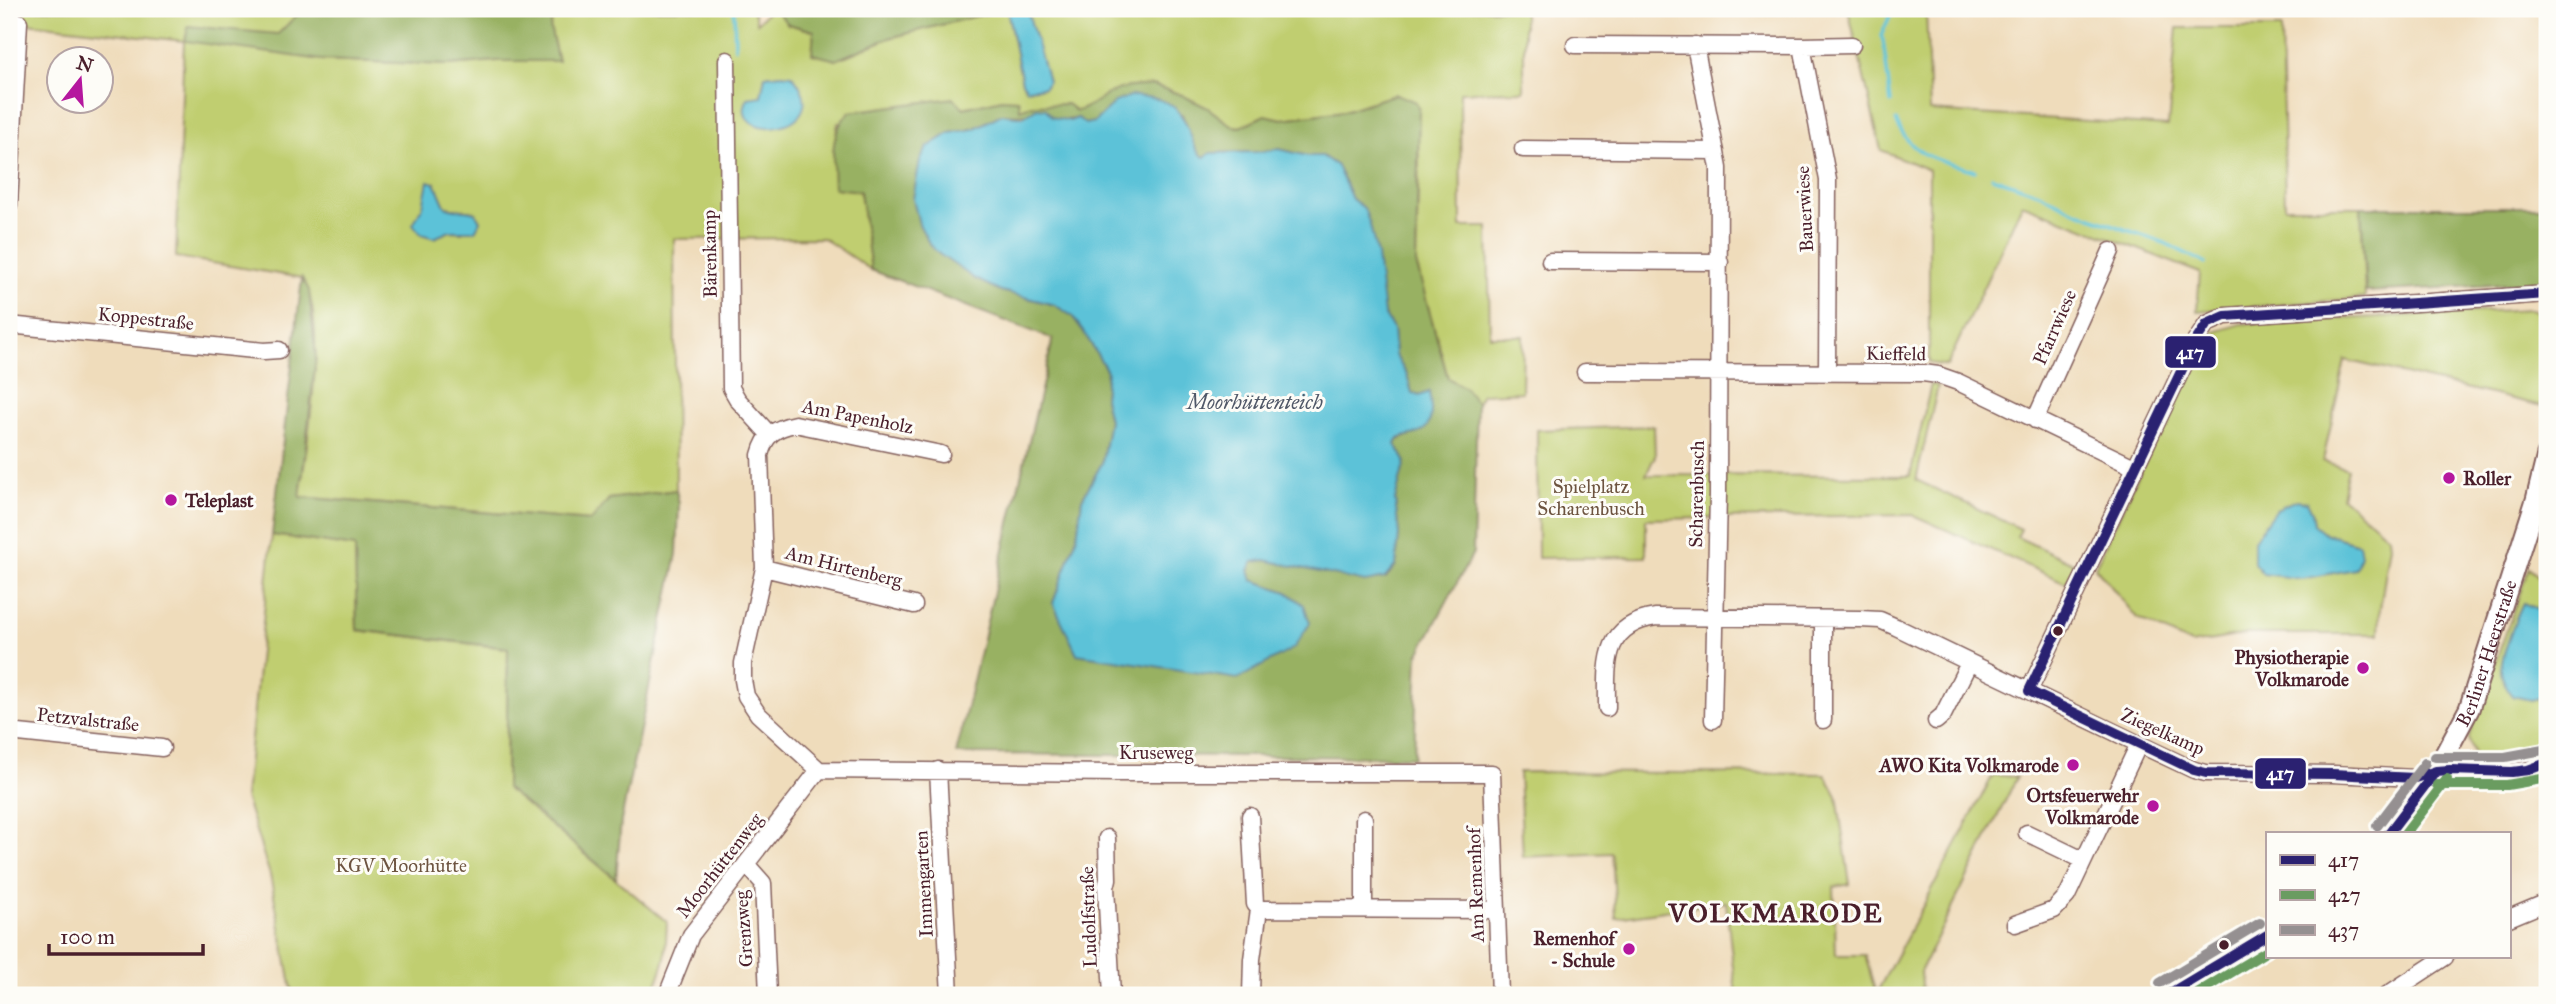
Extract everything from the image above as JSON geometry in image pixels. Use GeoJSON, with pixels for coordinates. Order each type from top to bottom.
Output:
{"type":"FeatureCollection","features":[{"type":"Feature","properties":{"kind":"main road","name":"Berliner Heerstraße"},"geometry":{"type":"LineString","coordinates":[[2390,832],[2437,771],[2469,709],[2536,500],[2547,455]]}},
{"type":"Feature","properties":{"kind":"main road"},"geometry":{"type":"LineString","coordinates":[[2167,995],[2266,936]]}},
{"type":"Feature","properties":{"kind":"street"},"geometry":{"type":"LineString","coordinates":[[9,205],[19,22]]}},
{"type":"Feature","properties":{"kind":"street"},"geometry":{"type":"LineString","coordinates":[[1575,45],[1852,45]]}},
{"type":"Feature","properties":{"kind":"street","name":"Scharenbusch"},"geometry":{"type":"LineString","coordinates":[[1695,45],[1719,168],[1718,495],[1714,617]]}},
{"type":"Feature","properties":{"kind":"street","name":"Bauerwiese"},"geometry":{"type":"LineString","coordinates":[[1802,46],[1828,180],[1827,373]]}},
{"type":"Feature","properties":{"kind":"street","name":"Bärenkamp"},"geometry":{"type":"LineString","coordinates":[[727,60],[731,388],[738,400],[769,434]]}},
{"type":"Feature","properties":{"kind":"street"},"geometry":{"type":"LineString","coordinates":[[1523,149],[1716,151]]}},
{"type":"Feature","properties":{"kind":"street","name":"Pfarrwiese"},"geometry":{"type":"LineString","coordinates":[[2035,420],[2111,251]]}},
{"type":"Feature","properties":{"kind":"street"},"geometry":{"type":"LineString","coordinates":[[1550,261],[1720,262]]}},
{"type":"Feature","properties":{"kind":"street"},"geometry":{"type":"LineString","coordinates":[[2029,691],[2202,329],[2225,316],[2547,294]]}},
{"type":"Feature","properties":{"kind":"street","name":"Koppestraße"},"geometry":{"type":"LineString","coordinates":[[9,325],[264,351],[279,350]]}},
{"type":"Feature","properties":{"kind":"street"},"geometry":{"type":"LineString","coordinates":[[1585,372],[1718,373]]}},
{"type":"Feature","properties":{"kind":"street","name":"Kieffeld"},"geometry":{"type":"LineString","coordinates":[[1718,373],[1938,375],[2136,468]]}},
{"type":"Feature","properties":{"kind":"street","name":"Am Papenholz"},"geometry":{"type":"LineString","coordinates":[[769,434],[781,426],[795,424],[941,454]]}},
{"type":"Feature","properties":{"kind":"street"},"geometry":{"type":"LineString","coordinates":[[769,434],[760,455],[764,568],[743,663],[743,680],[746,696],[758,714],[820,770]]}},
{"type":"Feature","properties":{"kind":"street","name":"Am Hirtenberg"},"geometry":{"type":"LineString","coordinates":[[764,568],[914,605]]}},
{"type":"Feature","properties":{"kind":"street","name":"Ziegelkamp"},"geometry":{"type":"LineString","coordinates":[[1606,708],[1607,666],[1610,654],[1621,632],[1630,624],[1656,617],[1880,620],[2194,770],[2206,773],[2415,778],[2437,771],[2503,773],[2528,770],[2547,763]]}},
{"type":"Feature","properties":{"kind":"street"},"geometry":{"type":"LineString","coordinates":[[1713,720],[1714,617]]}},
{"type":"Feature","properties":{"kind":"street"},"geometry":{"type":"LineString","coordinates":[[1823,619],[1823,720]]}},
{"type":"Feature","properties":{"kind":"street"},"geometry":{"type":"LineString","coordinates":[[1936,721],[1943,715],[1969,663]]}},
{"type":"Feature","properties":{"kind":"street","name":"Petzvalstraße"},"geometry":{"type":"LineString","coordinates":[[9,732],[162,748]]}},
{"type":"Feature","properties":{"kind":"street"},"geometry":{"type":"LineString","coordinates":[[2015,924],[2057,907],[2067,896],[2139,744]]}},
{"type":"Feature","properties":{"kind":"street","name":"Kruseweg"},"geometry":{"type":"LineString","coordinates":[[820,770],[1492,773]]}},
{"type":"Feature","properties":{"kind":"street","name":"Moorhüttenweg"},"geometry":{"type":"LineString","coordinates":[[667,995],[691,934],[820,770]]}},
{"type":"Feature","properties":{"kind":"street","name":"Immengarten"},"geometry":{"type":"LineString","coordinates":[[938,770],[950,995]]}},
{"type":"Feature","properties":{"kind":"street","name":"Am Remenhof"},"geometry":{"type":"LineString","coordinates":[[1492,773],[1500,995]]}},
{"type":"Feature","properties":{"kind":"street"},"geometry":{"type":"LineString","coordinates":[[1250,816],[1255,904],[1259,909],[1252,959],[1251,995]]}},
{"type":"Feature","properties":{"kind":"street"},"geometry":{"type":"LineString","coordinates":[[1364,819],[1364,909]]}},
{"type":"Feature","properties":{"kind":"street"},"geometry":{"type":"LineString","coordinates":[[2027,833],[2083,860]]}},
{"type":"Feature","properties":{"kind":"street","name":"Ludolfstraße"},"geometry":{"type":"LineString","coordinates":[[1107,838],[1106,887],[1112,995]]}},
{"type":"Feature","properties":{"kind":"street","name":"Grenzweg"},"geometry":{"type":"LineString","coordinates":[[747,865],[763,883],[768,995]]}},
{"type":"Feature","properties":{"kind":"street"},"geometry":{"type":"LineString","coordinates":[[2510,918],[2547,902]]}},
{"type":"Feature","properties":{"kind":"street"},"geometry":{"type":"LineString","coordinates":[[1259,909],[1497,910]]}},
{"type":"Feature","properties":{"kind":"street"},"geometry":{"type":"LineString","coordinates":[[2387,995],[2443,958]]}},
{"type":"Feature","properties":{"kind":"green space"},"geometry":{"type":"Polygon","coordinates":[[[9,9],[303,9],[293,20],[321,60],[449,65],[497,61],[558,61],[550,27],[556,9],[753,9],[757,23],[770,9],[775,9],[788,24],[814,31],[836,60],[889,38],[997,9],[1007,9],[1022,82],[1027,89],[1045,87],[1047,81],[1027,9],[1524,9],[1524,91],[1460,92],[1461,227],[1488,227],[1490,336],[1523,336],[1522,392],[1482,394],[1477,403],[1465,388],[1448,378],[1416,263],[1419,161],[1416,102],[1396,94],[1344,111],[1282,119],[1265,115],[1240,127],[1232,126],[1208,108],[1169,90],[1112,92],[1087,109],[1076,111],[1067,104],[1020,109],[1002,99],[963,108],[838,123],[833,153],[860,191],[871,270],[823,238],[674,239],[676,490],[609,499],[592,521],[300,497],[311,416],[315,353],[310,298],[302,278],[176,257],[184,41],[9,21],[9,9]],[[782,74],[765,76],[761,96],[747,117],[782,74]],[[435,183],[417,217],[421,234],[434,238],[450,231],[462,232],[480,221],[475,212],[445,206],[435,183]]]}},
{"type":"Feature","properties":{"kind":"green space"},"geometry":{"type":"Polygon","coordinates":[[[303,9],[352,9],[351,11],[362,13],[365,9],[556,9],[550,27],[558,61],[497,61],[449,65],[321,60],[185,41],[188,26],[278,34],[303,9]]]}},
{"type":"Feature","properties":{"kind":"green space"},"geometry":{"type":"Polygon","coordinates":[[[775,9],[997,11],[889,38],[836,60],[812,54],[814,31],[788,24],[775,9]]]}},
{"type":"Feature","properties":{"kind":"green space"},"geometry":{"type":"Polygon","coordinates":[[[1848,9],[1926,9],[1930,111],[2168,126],[2177,28],[2281,28],[2285,207],[2361,207],[2365,298],[2197,311],[2200,273],[2022,204],[1947,366],[1929,363],[1929,170],[1881,150],[1848,9]]]}},
{"type":"Feature","properties":{"kind":"green space"},"geometry":{"type":"Polygon","coordinates":[[[1153,85],[1182,95],[1208,108],[1232,126],[1240,127],[1265,115],[1282,119],[1344,111],[1396,94],[1416,102],[1419,109],[1416,263],[1448,378],[1465,388],[1477,403],[1473,553],[1418,655],[1414,757],[956,754],[1053,339],[871,270],[860,191],[834,188],[835,138],[849,112],[953,98],[964,108],[1002,99],[1019,100],[1020,109],[1031,105],[1067,104],[1076,111],[1117,90],[1153,85]],[[1002,114],[973,129],[950,133],[928,147],[919,223],[930,245],[975,279],[1001,291],[1055,305],[1072,316],[1107,371],[1104,398],[1109,420],[1102,463],[1082,499],[1077,537],[1053,603],[1287,592],[1252,580],[1249,570],[1253,562],[1265,560],[1386,578],[1396,565],[1399,534],[1395,500],[1405,461],[1396,445],[1398,440],[1422,431],[1429,393],[1419,396],[1412,393],[1407,375],[1395,355],[1393,329],[1384,314],[1364,208],[1352,199],[1337,166],[1322,156],[1308,156],[1279,149],[1211,153],[1204,157],[1197,153],[1182,114],[1103,115],[1094,122],[1085,124],[1078,118],[1066,120],[1037,114],[1002,114]]]}},
{"type":"Feature","properties":{"kind":"green space"},"geometry":{"type":"Polygon","coordinates":[[[2361,207],[2547,207],[2547,282],[2366,292],[2361,207]]]}},
{"type":"Feature","properties":{"kind":"green space"},"geometry":{"type":"Polygon","coordinates":[[[302,278],[309,290],[316,357],[300,497],[591,521],[609,499],[676,490],[679,504],[677,554],[621,821],[616,879],[506,788],[508,648],[357,630],[355,547],[272,535],[302,278]]]}},
{"type":"Feature","properties":{"kind":"green space"},"geometry":{"type":"Polygon","coordinates":[[[2532,309],[2547,318],[2542,406],[2345,360],[2323,461],[2348,469],[2342,497],[2389,537],[2379,634],[2247,634],[2191,644],[2137,618],[2095,567],[2199,347],[2211,333],[2241,324],[2532,309]],[[2312,512],[2254,540],[2359,544],[2326,534],[2314,525],[2312,512]]]}},
{"type":"Feature","properties":{"kind":"green space","name":"Spielplatz Scharenbusch"},"geometry":{"type":"Polygon","coordinates":[[[1931,384],[1938,386],[1916,480],[2021,529],[2017,537],[2075,564],[2066,583],[1913,515],[1646,519],[1646,557],[1538,558],[1537,430],[1654,426],[1655,456],[1646,475],[1910,476],[1931,384]]]}},
{"type":"Feature","properties":{"kind":"green space","name":"KGV Moorhütte"},"geometry":{"type":"Polygon","coordinates":[[[272,535],[355,547],[357,630],[508,648],[506,788],[667,922],[665,959],[653,995],[293,995],[270,875],[245,797],[272,535]]]}},
{"type":"Feature","properties":{"kind":"green space"},"geometry":{"type":"Polygon","coordinates":[[[2529,568],[2547,584],[2547,618],[2538,609],[2523,603],[2501,671],[2530,700],[2547,696],[2547,758],[2529,763],[2494,764],[2476,759],[2468,739],[2529,568]]]}},
{"type":"Feature","properties":{"kind":"green space"},"geometry":{"type":"Polygon","coordinates":[[[1519,772],[1825,774],[1837,796],[1850,884],[1834,887],[1836,955],[1865,955],[1876,994],[1993,775],[2017,777],[1920,972],[1922,995],[1736,995],[1726,902],[1616,918],[1612,853],[1523,857],[1519,772]]]}},
{"type":"Feature","properties":{"kind":"water"},"geometry":{"type":"Polygon","coordinates":[[[1007,9],[1027,9],[1048,81],[1045,87],[1027,89],[1022,82],[1007,9]]]}},
{"type":"Feature","properties":{"kind":"water"},"geometry":{"type":"Polygon","coordinates":[[[792,75],[803,95],[803,110],[794,120],[780,126],[765,127],[752,122],[745,113],[748,98],[761,96],[765,76],[792,75]]]}},
{"type":"Feature","properties":{"kind":"water","name":"Moorhüttenteich"},"geometry":{"type":"Polygon","coordinates":[[[1130,96],[1154,98],[1170,104],[1182,117],[1196,149],[1204,157],[1211,153],[1279,149],[1308,156],[1322,156],[1337,166],[1352,199],[1364,208],[1370,225],[1377,255],[1384,314],[1393,329],[1395,355],[1407,375],[1412,393],[1419,396],[1429,392],[1431,414],[1425,429],[1398,439],[1396,445],[1405,461],[1395,500],[1399,534],[1396,565],[1385,578],[1365,582],[1265,560],[1253,562],[1249,570],[1252,580],[1287,592],[1304,605],[1310,623],[1294,648],[1238,679],[1077,654],[1053,603],[1077,537],[1082,499],[1102,463],[1109,420],[1104,398],[1107,371],[1072,316],[1055,305],[1001,291],[975,279],[939,254],[930,245],[919,224],[913,199],[920,160],[928,147],[950,133],[973,129],[1002,114],[1023,117],[1037,108],[1046,109],[1052,117],[1070,121],[1078,118],[1085,124],[1094,122],[1115,102],[1130,96]]]}},
{"type":"Feature","properties":{"kind":"water"},"geometry":{"type":"Polygon","coordinates":[[[428,181],[435,183],[445,206],[475,212],[480,221],[475,231],[450,231],[434,238],[421,234],[413,224],[423,206],[428,181]]]}},
{"type":"Feature","properties":{"kind":"water"},"geometry":{"type":"Polygon","coordinates":[[[2296,500],[2307,502],[2314,524],[2326,534],[2359,544],[2361,556],[2355,569],[2302,579],[2263,574],[2254,563],[2254,540],[2276,509],[2296,500]]]}},
{"type":"Feature","properties":{"kind":"water"},"geometry":{"type":"Polygon","coordinates":[[[2523,603],[2538,609],[2547,618],[2547,696],[2530,700],[2513,696],[2503,681],[2501,671],[2506,648],[2523,603]]]}},
{"type":"Feature","properties":{"kind":"waterway"},"geometry":{"type":"LineString","coordinates":[[734,9],[735,48]]}},
{"type":"Feature","properties":{"kind":"waterway"},"geometry":{"type":"LineString","coordinates":[[1891,103],[1881,36],[1893,9]]}},
{"type":"Feature","properties":{"kind":"waterway"},"geometry":{"type":"LineString","coordinates":[[1896,121],[1910,143],[1928,156],[1975,171]]}},
{"type":"Feature","properties":{"kind":"waterway"},"geometry":{"type":"LineString","coordinates":[[1992,177],[2165,243],[2205,263]]}},
{"type":"Feature","properties":{"kind":"transit line","name":"417"},"geometry":{"type":"LineString","coordinates":[[2029,691],[2195,342],[2207,324],[2225,316],[2547,294]]}},
{"type":"Feature","properties":{"kind":"transit line","name":"417"},"geometry":{"type":"LineString","coordinates":[[2029,691],[2194,770],[2206,773],[2415,778],[2436,771],[2450,770],[2512,772],[2547,763]]}},
{"type":"Feature","properties":{"kind":"transit line","name":"437"},"geometry":{"type":"LineString","coordinates":[[2435,757],[2505,757],[2543,750]]}},
{"type":"Feature","properties":{"kind":"transit line","name":"437"},"geometry":{"type":"LineString","coordinates":[[2377,826],[2425,763]]}},
{"type":"Feature","properties":{"kind":"transit line","name":"417"},"geometry":{"type":"LineString","coordinates":[[2390,832],[2436,771]]}},
{"type":"Feature","properties":{"kind":"transit line","name":"427"},"geometry":{"type":"LineString","coordinates":[[2437,785],[2507,785],[2547,778]]}},
{"type":"Feature","properties":{"kind":"transit line","name":"427"},"geometry":{"type":"LineString","coordinates":[[2407,832],[2447,779]]}},
{"type":"Feature","properties":{"kind":"transit line","name":"437"},"geometry":{"type":"LineString","coordinates":[[2160,983],[2260,923]]}},
{"type":"Feature","properties":{"kind":"transit line","name":"417"},"geometry":{"type":"LineString","coordinates":[[2167,995],[2266,936]]}},
{"type":"Feature","properties":{"kind":"transit line","name":"427"},"geometry":{"type":"LineString","coordinates":[[2194,995],[2266,952]]}},
{"type":"Feature","properties":{"kind":"place","name":"Roller"},"geometry":{"type":"Point","coordinates":[2449,478]}},
{"type":"Feature","properties":{"kind":"place","name":"Teleplast"},"geometry":{"type":"Point","coordinates":[171,500]}},
{"type":"Feature","properties":{"kind":"place","name":"Physiotherapie Volkmarode"},"geometry":{"type":"Point","coordinates":[2363,668]}},
{"type":"Feature","properties":{"kind":"place","name":"AWO Kita Volkmarode"},"geometry":{"type":"Point","coordinates":[2073,765]}},
{"type":"Feature","properties":{"kind":"place","name":"Ortsfeuerwehr Volkmarode"},"geometry":{"type":"Point","coordinates":[2153,806]}},
{"type":"Feature","properties":{"kind":"place","name":"Remenhof - Schule"},"geometry":{"type":"Point","coordinates":[1629,949]}},
{"type":"Feature","properties":{"kind":"district","name":"VOLKMARODE"},"geometry":{"type":"Point","coordinates":[1776,913]}}]}
